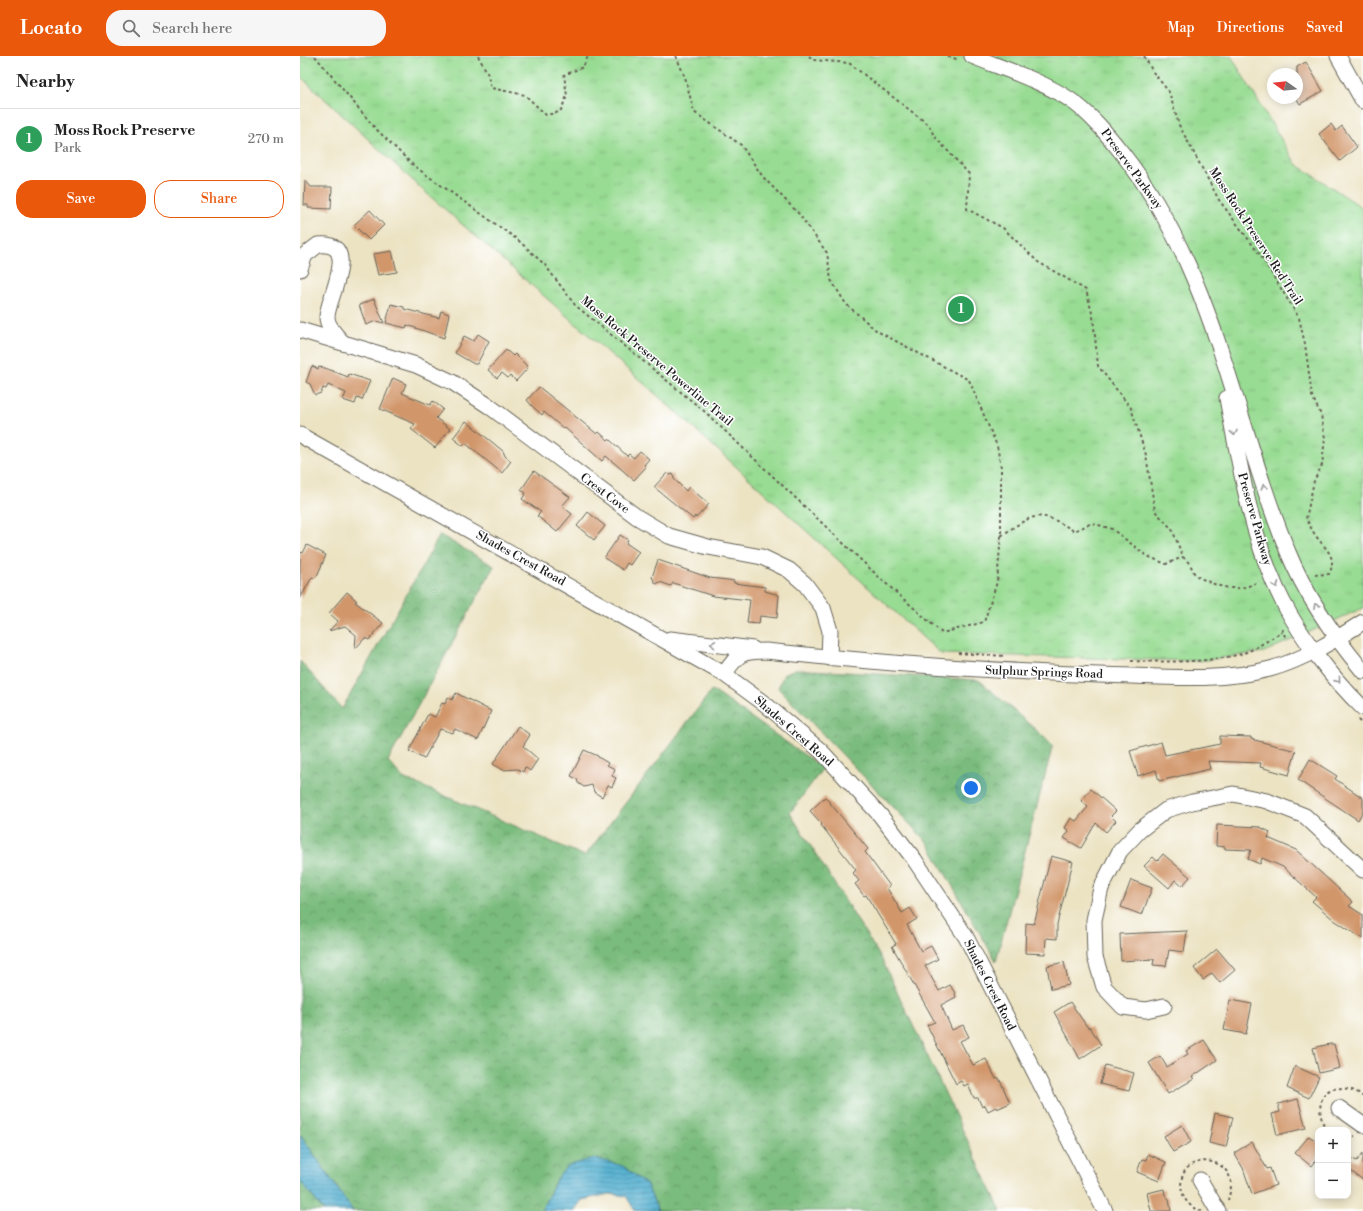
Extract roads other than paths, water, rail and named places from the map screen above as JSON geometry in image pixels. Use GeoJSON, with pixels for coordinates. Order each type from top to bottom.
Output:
{"type":"FeatureCollection","features":[{"type":"Feature","properties":{"kind":"street"},"geometry":{"type":"LineString","coordinates":[[1338,56],[1363,101]]}},
{"type":"Feature","properties":{"kind":"street","name":"Preserve Parkway"},"geometry":{"type":"LineString","coordinates":[[967,59],[1035,81],[1070,99],[1100,126],[1133,167],[1163,213],[1189,265],[1214,326],[1266,495],[1298,573],[1336,639],[1363,671]]}},
{"type":"Feature","properties":{"kind":"street"},"geometry":{"type":"LineString","coordinates":[[300,269],[305,255],[318,245],[329,246],[337,251],[342,261],[329,305],[327,319],[332,332],[343,343]]}},
{"type":"Feature","properties":{"kind":"street","name":"Preserve Parkway"},"geometry":{"type":"LineString","coordinates":[[1214,326],[1240,465],[1256,532],[1271,574],[1283,602],[1314,650],[1359,712]]}},
{"type":"Feature","properties":{"kind":"street","name":"Crest Cove"},"geometry":{"type":"LineString","coordinates":[[300,330],[416,366],[462,389],[638,517],[659,530],[687,542],[762,557],[789,570],[806,584],[823,608],[830,631],[829,658]]}},
{"type":"Feature","properties":{"kind":"street","name":"Shades Crest Road"},"geometry":{"type":"LineString","coordinates":[[300,435],[724,674],[765,704],[821,751],[880,815],[918,865],[966,937],[1105,1211]]}},
{"type":"Feature","properties":{"kind":"street","name":"Sulphur Springs Road"},"geometry":{"type":"LineString","coordinates":[[724,674],[735,659],[747,651],[766,651],[899,665],[964,669],[1190,678],[1241,674],[1271,668],[1314,650],[1336,639],[1363,622]]}},
{"type":"Feature","properties":{"kind":"street"},"geometry":{"type":"LineString","coordinates":[[662,638],[766,651]]}},
{"type":"Feature","properties":{"kind":"street"},"geometry":{"type":"LineString","coordinates":[[1164,1006],[1146,1010],[1123,1007],[1104,987],[1095,956],[1094,920],[1101,888],[1120,851],[1140,830],[1166,810],[1192,802],[1233,794],[1267,801],[1305,816],[1363,870]]}},
{"type":"Feature","properties":{"kind":"street"},"geometry":{"type":"LineString","coordinates":[[1339,1108],[1363,1125]]}},
{"type":"Feature","properties":{"kind":"street"},"geometry":{"type":"LineString","coordinates":[[1200,1180],[1218,1211]]}},
{"type":"Feature","properties":{"kind":"water"},"geometry":{"type":"Polygon","coordinates":[[[300,1134],[353,1211],[324,1211],[300,1181],[300,1134]]]}},
{"type":"Feature","properties":{"kind":"water"},"geometry":{"type":"Polygon","coordinates":[[[594,1158],[623,1166],[647,1185],[658,1211],[635,1211],[626,1196],[609,1194],[582,1200],[574,1211],[541,1211],[556,1180],[567,1166],[594,1158]]]}},
{"type":"Feature","properties":{"kind":"place","name":"Moss Rock Preserve"},"geometry":{"type":"Point","coordinates":[961,309]}}]}
